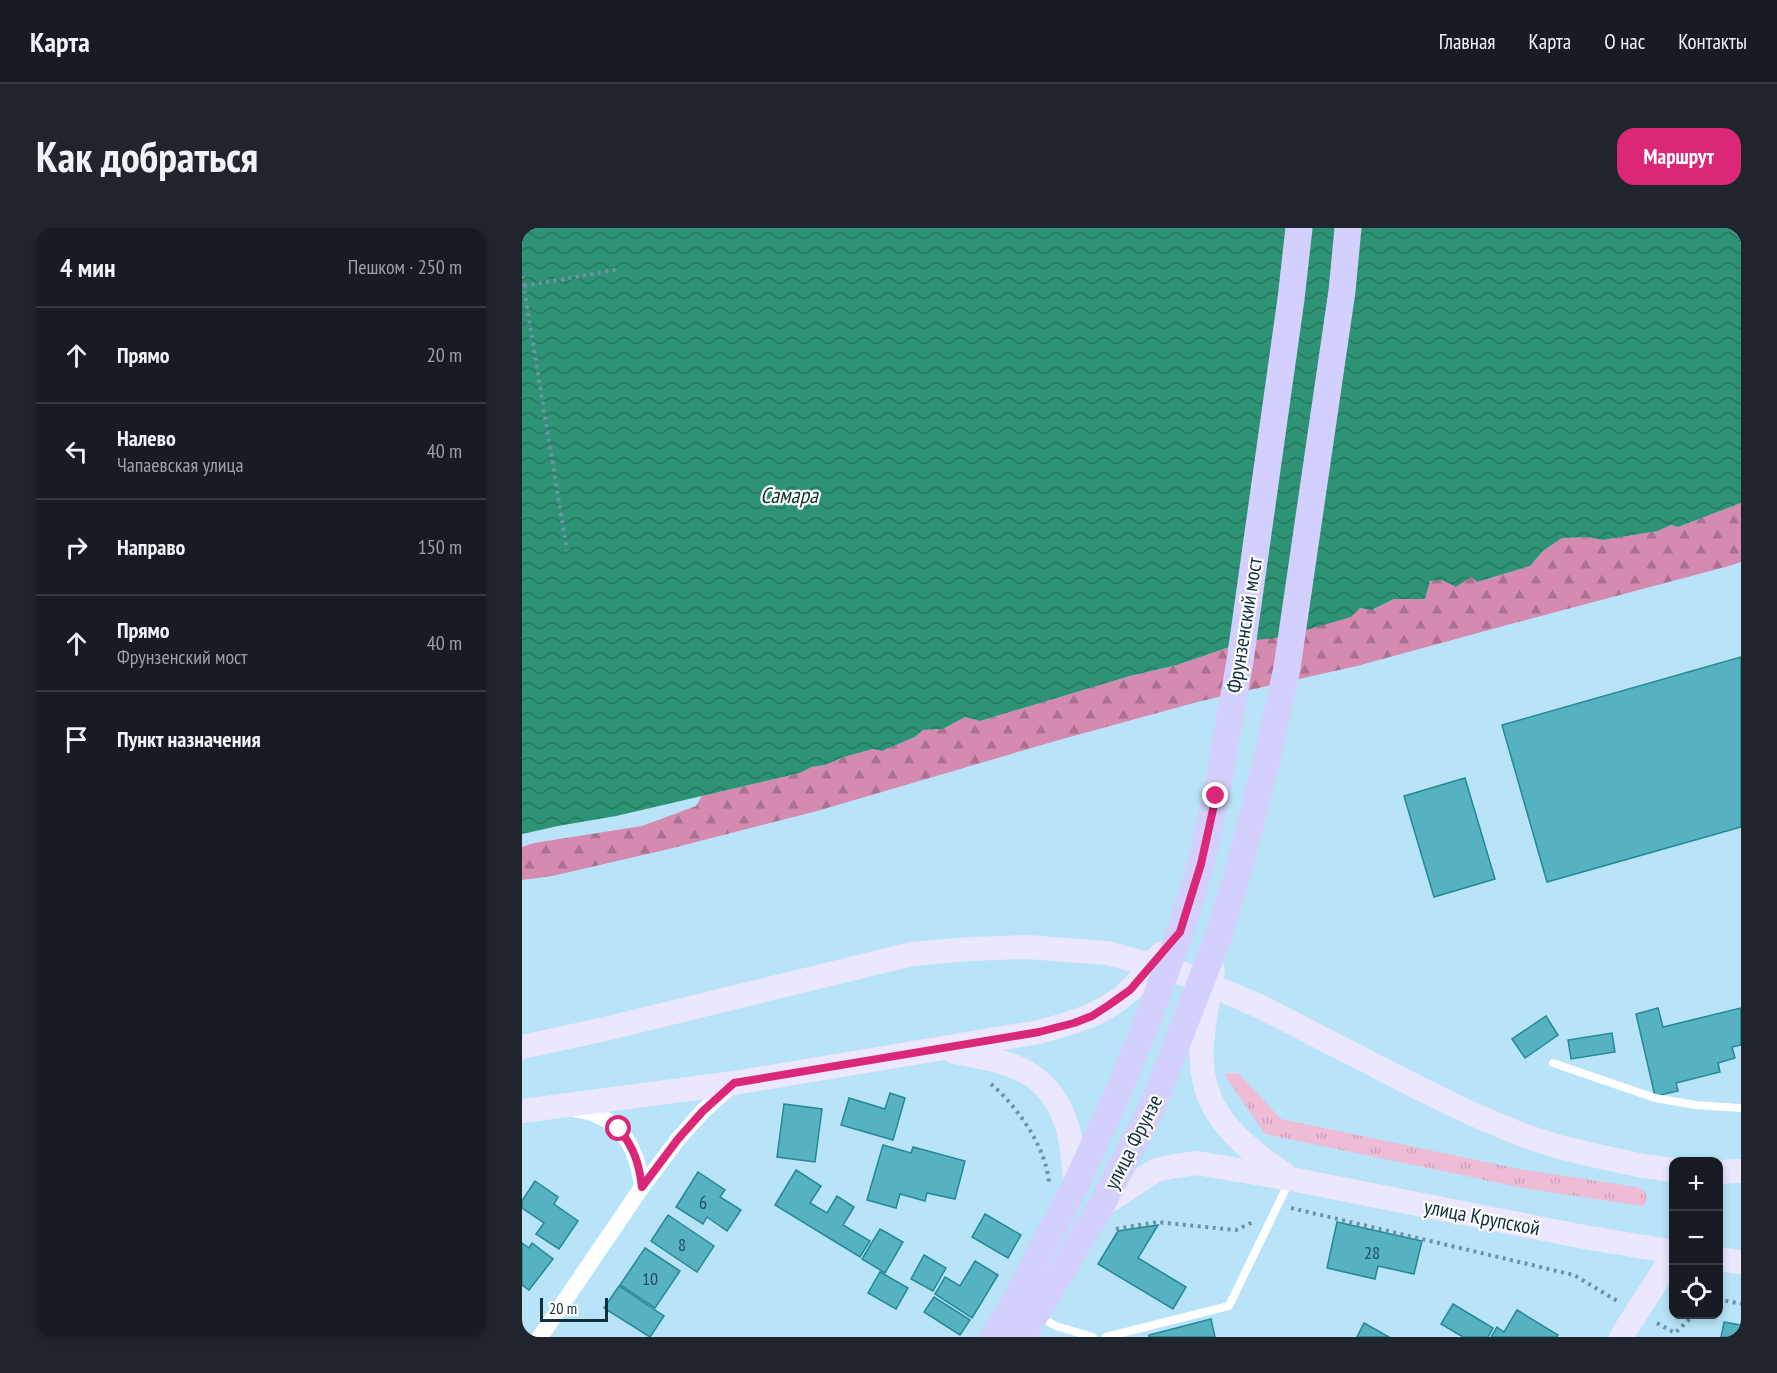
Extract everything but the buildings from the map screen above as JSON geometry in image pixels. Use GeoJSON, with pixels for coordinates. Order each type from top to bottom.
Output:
{"type":"FeatureCollection","features":[{"type":"Feature","properties":{"kind":"main road","name":"Фрунзенский мост"},"geometry":{"type":"LineString","coordinates":[[1150,1014],[1180,932],[1201,864],[1216,796],[1240,661],[1299,228]]}},
{"type":"Feature","properties":{"kind":"main road","name":"улица Фрунзе"},"geometry":{"type":"LineString","coordinates":[[1028,1326],[1101,1206],[1153,1105],[1193,1035],[1241,862],[1287,668],[1340,303],[1348,228]]}},
{"type":"Feature","properties":{"kind":"main road"},"geometry":{"type":"LineString","coordinates":[[522,1112],[734,1083],[1039,1032],[1074,1023],[1092,1016],[1130,990],[1180,932]]}},
{"type":"Feature","properties":{"kind":"main road"},"geometry":{"type":"LineString","coordinates":[[522,1047],[912,954],[1027,947],[1108,952],[1187,975],[1261,1007],[1468,1112],[1522,1135],[1587,1154],[1669,1169]]}},
{"type":"Feature","properties":{"kind":"main road","name":"улица Фрунзе"},"geometry":{"type":"LineString","coordinates":[[993,1337],[1014,1303],[1076,1184],[1120,1088],[1150,1014]]}},
{"type":"Feature","properties":{"kind":"main road"},"geometry":{"type":"LineString","coordinates":[[1193,1035],[1208,1097],[1219,1116],[1257,1156],[1291,1179]]}},
{"type":"Feature","properties":{"kind":"main road"},"geometry":{"type":"LineString","coordinates":[[937,1049],[997,1059],[1014,1065],[1046,1088],[1060,1108],[1069,1131],[1076,1184]]}},
{"type":"Feature","properties":{"kind":"main road","name":"улица Крупской"},"geometry":{"type":"LineString","coordinates":[[1101,1206],[1156,1170],[1197,1163],[1669,1252]]}},
{"type":"Feature","properties":{"kind":"main road"},"geometry":{"type":"LineString","coordinates":[[1723,1172],[1741,1171]]}},
{"type":"Feature","properties":{"kind":"main road"},"geometry":{"type":"LineString","coordinates":[[1723,1259],[1741,1262]]}},
{"type":"Feature","properties":{"kind":"main road"},"geometry":{"type":"LineString","coordinates":[[1621,1337],[1669,1261]]}},
{"type":"Feature","properties":{"kind":"street"},"geometry":{"type":"LineString","coordinates":[[540,1337],[642,1187],[684,1132],[734,1083]]}},
{"type":"Feature","properties":{"kind":"street"},"geometry":{"type":"LineString","coordinates":[[561,1107],[586,1110],[602,1117],[619,1129],[630,1144],[639,1166],[642,1187]]}},
{"type":"Feature","properties":{"kind":"lane"},"geometry":{"type":"LineString","coordinates":[[1553,1063],[1655,1098],[1696,1105],[1741,1108]]}},
{"type":"Feature","properties":{"kind":"lane"},"geometry":{"type":"LineString","coordinates":[[1106,1337],[1229,1306],[1291,1179]]}},
{"type":"Feature","properties":{"kind":"lane"},"geometry":{"type":"LineString","coordinates":[[1028,1326],[1056,1326],[1094,1337]]}},
{"type":"Feature","properties":{"kind":"path"},"geometry":{"type":"LineString","coordinates":[[523,286],[620,269]]}},
{"type":"Feature","properties":{"kind":"path"},"geometry":{"type":"LineString","coordinates":[[522,276],[567,551]]}},
{"type":"Feature","properties":{"kind":"path"},"geometry":{"type":"LineString","coordinates":[[1000,1092],[1021,1118],[1041,1150],[1048,1170],[1049,1189]]}},
{"type":"Feature","properties":{"kind":"path"},"geometry":{"type":"LineString","coordinates":[[1115,1229],[1157,1222],[1236,1230],[1287,1207],[1574,1275],[1675,1332],[1689,1319]]}},
{"type":"Feature","properties":{"kind":"path"},"geometry":{"type":"LineString","coordinates":[[1723,1300],[1741,1304]]}},
{"type":"Feature","properties":{"kind":"green space"},"geometry":{"type":"Polygon","coordinates":[[[1741,503],[1741,562],[1729,566],[1357,666],[1201,701],[817,811],[669,849],[552,876],[522,880],[522,847],[534,843],[642,826],[696,806],[702,796],[800,773],[812,767],[873,749],[882,751],[915,737],[923,730],[943,729],[965,717],[980,721],[1130,676],[1177,665],[1247,641],[1360,608],[1373,610],[1394,599],[1425,599],[1430,581],[1471,576],[1477,582],[1530,566],[1543,551],[1562,538],[1588,537],[1603,540],[1658,531],[1671,525],[1678,527],[1741,503]]]}},
{"type":"Feature","properties":{"kind":"green space"},"geometry":{"type":"Polygon","coordinates":[[[1238,1073],[1281,1119],[1519,1169],[1636,1187],[1645,1192],[1646,1203],[1642,1206],[1529,1189],[1265,1134],[1224,1074],[1238,1073]]]}},
{"type":"Feature","properties":{"kind":"water","name":"Самара"},"geometry":{"type":"Polygon","coordinates":[[[522,228],[1741,228],[1741,503],[1678,527],[1671,525],[1658,531],[1603,540],[1588,537],[1562,538],[1543,551],[1530,566],[1477,582],[1471,577],[1456,587],[1442,580],[1430,581],[1425,599],[1394,599],[1372,610],[1360,608],[1351,617],[1282,637],[1247,641],[1177,665],[1130,676],[980,721],[965,717],[943,729],[923,730],[915,737],[882,751],[873,749],[812,767],[800,773],[616,816],[522,834],[522,228]]]}},
{"type":"Feature","properties":{"kind":"route"},"geometry":{"type":"LineString","coordinates":[[619,1129],[630,1144],[639,1166],[642,1187],[678,1139],[703,1111],[734,1083],[1039,1032],[1092,1016],[1130,990],[1180,932],[1201,864],[1216,796]]}}]}
